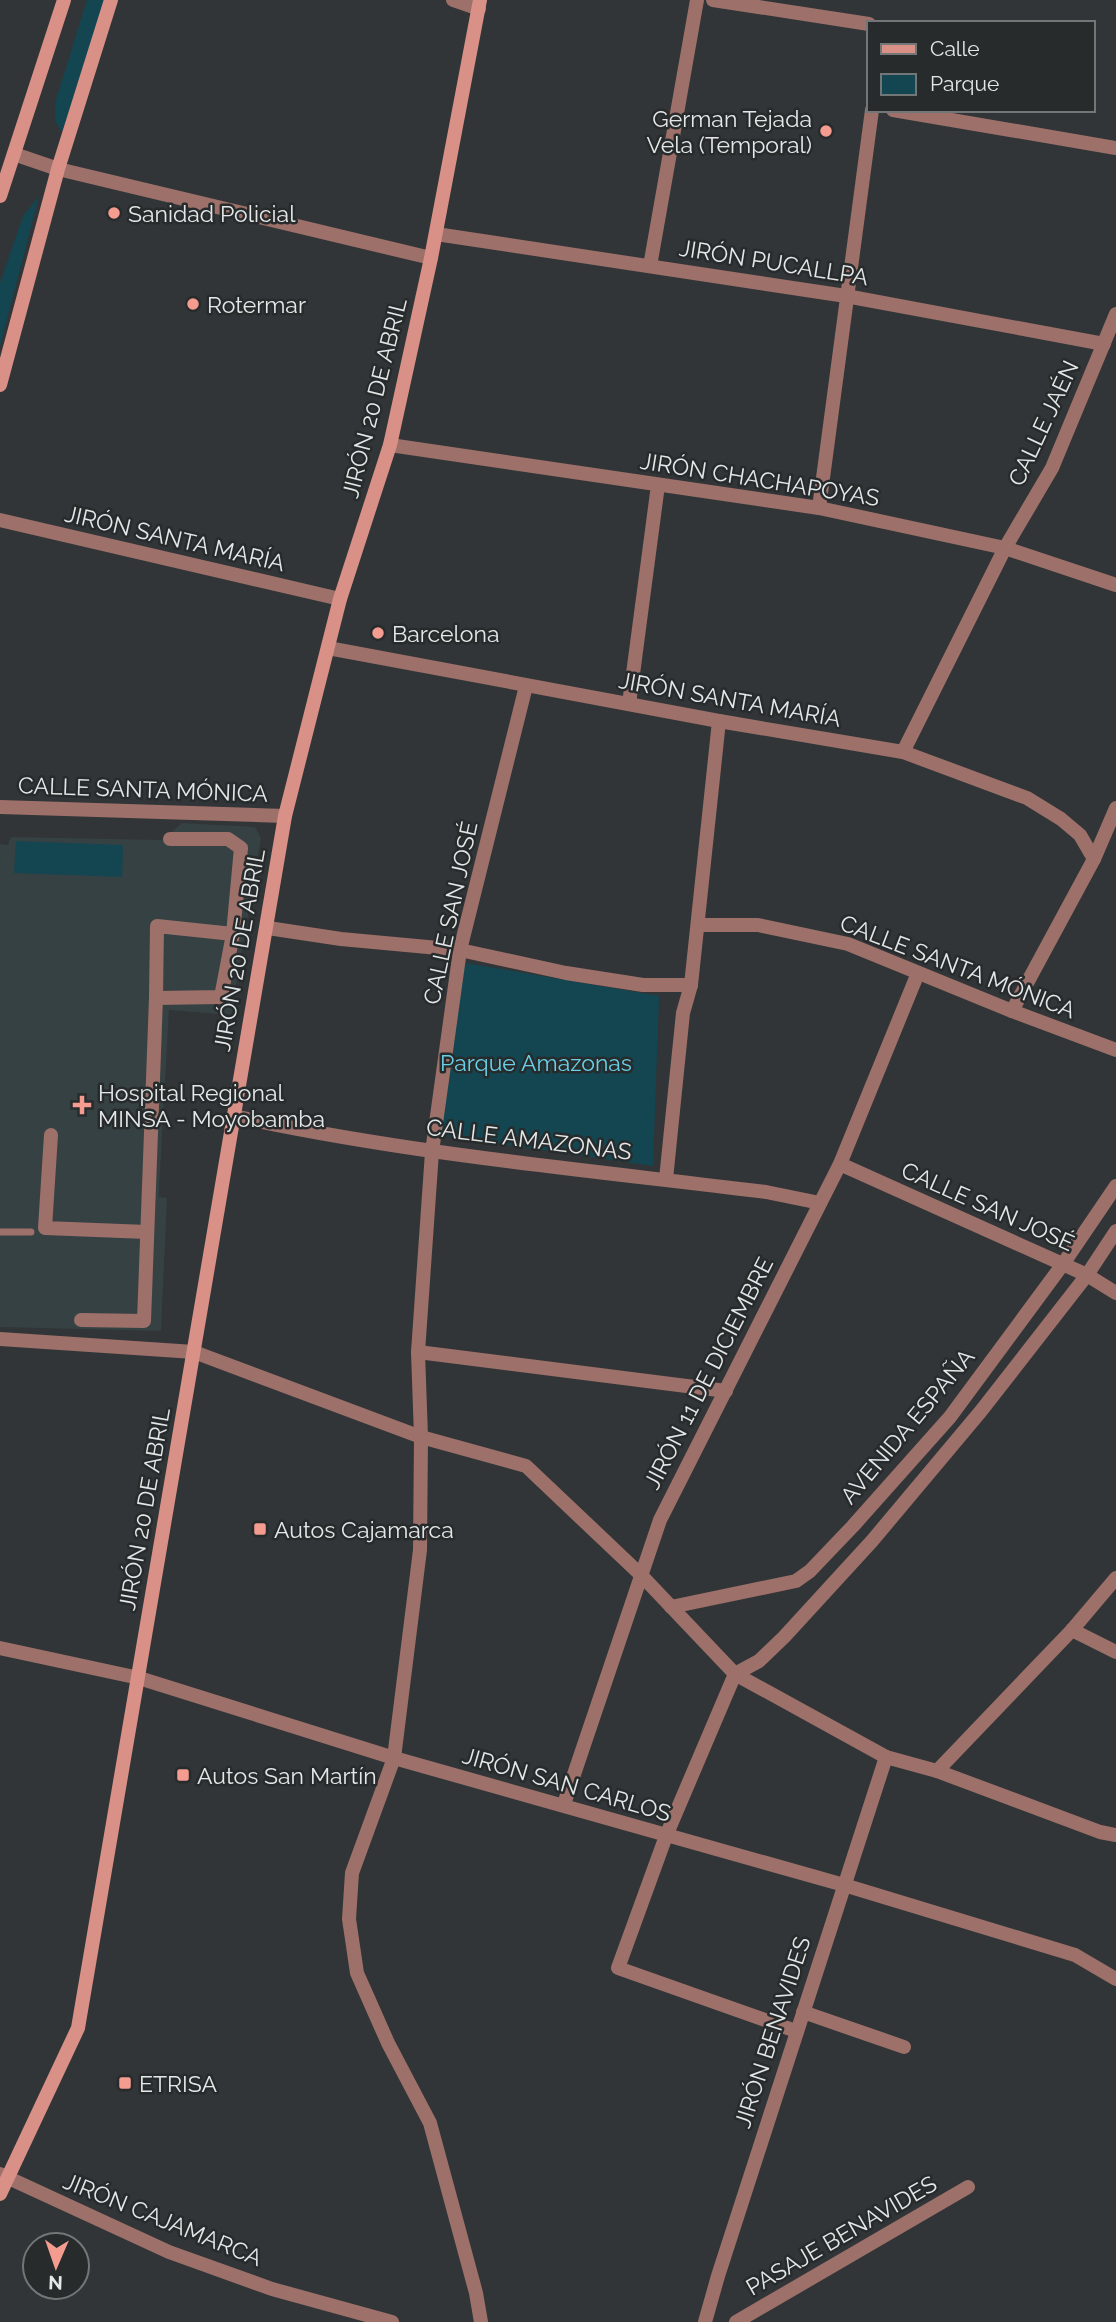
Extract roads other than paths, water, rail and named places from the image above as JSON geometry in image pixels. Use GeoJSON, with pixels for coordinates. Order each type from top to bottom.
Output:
{"type":"FeatureCollection","features":[{"type":"Feature","properties":{"kind":"main road"},"geometry":{"type":"LineString","coordinates":[[0,196],[64,0]]}},
{"type":"Feature","properties":{"kind":"main road"},"geometry":{"type":"LineString","coordinates":[[0,385],[58,169],[111,0]]}},
{"type":"Feature","properties":{"kind":"main road","name":"JIRÓN 20 DE ABRIL"},"geometry":{"type":"LineString","coordinates":[[0,2194],[4,2176],[78,2028],[285,816],[340,599],[390,445],[436,234],[479,4]]}},
{"type":"Feature","properties":{"kind":"street"},"geometry":{"type":"LineString","coordinates":[[453,0],[479,4]]}},
{"type":"Feature","properties":{"kind":"street"},"geometry":{"type":"LineString","coordinates":[[650,266],[697,0]]}},
{"type":"Feature","properties":{"kind":"street"},"geometry":{"type":"LineString","coordinates":[[713,0],[867,24]]}},
{"type":"Feature","properties":{"kind":"street"},"geometry":{"type":"LineString","coordinates":[[819,508],[873,112]]}},
{"type":"Feature","properties":{"kind":"street"},"geometry":{"type":"LineString","coordinates":[[904,112],[1116,148]]}},
{"type":"Feature","properties":{"kind":"street"},"geometry":{"type":"LineString","coordinates":[[13,154],[58,169],[431,258]]}},
{"type":"Feature","properties":{"kind":"street","name":"JIRÓN PUCALLPA"},"geometry":{"type":"LineString","coordinates":[[436,234],[846,296],[1104,344]]}},
{"type":"Feature","properties":{"kind":"street","name":"CALLE JAÉN"},"geometry":{"type":"LineString","coordinates":[[903,752],[1005,548],[1052,468],[1116,314]]}},
{"type":"Feature","properties":{"kind":"street","name":"JIRÓN CHACHAPOYAS"},"geometry":{"type":"LineString","coordinates":[[390,445],[819,508],[1005,548],[1116,585]]}},
{"type":"Feature","properties":{"kind":"street"},"geometry":{"type":"LineString","coordinates":[[629,704],[658,485]]}},
{"type":"Feature","properties":{"kind":"street","name":"JIRÓN SANTA MARÍA"},"geometry":{"type":"LineString","coordinates":[[0,520],[340,599]]}},
{"type":"Feature","properties":{"kind":"street","name":"JIRÓN SANTA MARÍA"},"geometry":{"type":"LineString","coordinates":[[328,648],[719,721],[903,752],[1027,798],[1061,819],[1080,835],[1094,859]]}},
{"type":"Feature","properties":{"kind":"street","name":"CALLE SAN JOSÉ"},"geometry":{"type":"LineString","coordinates":[[481,2322],[476,2294],[430,2123],[388,2043],[356,1973],[349,1919],[352,1873],[394,1758],[420,1550],[421,1437],[418,1352],[432,1152],[460,950],[526,686]]}},
{"type":"Feature","properties":{"kind":"street"},"geometry":{"type":"LineString","coordinates":[[666,1179],[683,1013],[691,985],[698,925],[719,721]]}},
{"type":"Feature","properties":{"kind":"street","name":"CALLE SANTA MÓNICA"},"geometry":{"type":"LineString","coordinates":[[0,807],[285,816]]}},
{"type":"Feature","properties":{"kind":"street"},"geometry":{"type":"LineString","coordinates":[[1012,1011],[1094,859],[1116,808]]}},
{"type":"Feature","properties":{"kind":"street"},"geometry":{"type":"LineString","coordinates":[[156,998],[221,997],[233,934],[241,848],[228,839],[170,839]]}},
{"type":"Feature","properties":{"kind":"street","name":"CALLE SANTA MÓNICA"},"geometry":{"type":"LineString","coordinates":[[698,925],[758,925],[848,944],[1116,1050]]}},
{"type":"Feature","properties":{"kind":"street"},"geometry":{"type":"LineString","coordinates":[[81,1320],[144,1321],[157,926],[233,934]]}},
{"type":"Feature","properties":{"kind":"street"},"geometry":{"type":"LineString","coordinates":[[268,928],[341,939],[460,950],[542,968],[643,985],[691,985]]}},
{"type":"Feature","properties":{"kind":"street","name":"JIRÓN 11 DE DICIEMBRE"},"geometry":{"type":"LineString","coordinates":[[564,1804],[660,1520],[840,1164],[918,973]]}},
{"type":"Feature","properties":{"kind":"street","name":"CALLE AMAZONAS"},"geometry":{"type":"LineString","coordinates":[[233,1116],[432,1152],[766,1192],[820,1203]]}},
{"type":"Feature","properties":{"kind":"street"},"geometry":{"type":"LineString","coordinates":[[51,1135],[45,1228],[147,1232]]}},
{"type":"Feature","properties":{"kind":"street","name":"CALLE SAN JOSÉ"},"geometry":{"type":"LineString","coordinates":[[840,1164],[1087,1275],[1116,1293]]}},
{"type":"Feature","properties":{"kind":"street","name":"AVENIDA ESPAÑA"},"geometry":{"type":"LineString","coordinates":[[671,1607],[796,1581],[810,1571],[853,1527],[939,1429],[1063,1264],[1116,1186]]}},
{"type":"Feature","properties":{"kind":"street","name":"AVENIDA ESPAÑA"},"geometry":{"type":"LineString","coordinates":[[735,1674],[759,1661],[784,1637],[872,1541],[955,1442],[1087,1275],[1116,1231]]}},
{"type":"Feature","properties":{"kind":"street"},"geometry":{"type":"LineString","coordinates":[[0,1339],[194,1352],[421,1437],[526,1465],[641,1575],[735,1674],[886,1757],[937,1771],[1100,1832],[1116,1835]]}},
{"type":"Feature","properties":{"kind":"street"},"geometry":{"type":"LineString","coordinates":[[418,1352],[726,1391]]}},
{"type":"Feature","properties":{"kind":"street"},"geometry":{"type":"LineString","coordinates":[[939,1429],[955,1442]]}},
{"type":"Feature","properties":{"kind":"street"},"geometry":{"type":"LineString","coordinates":[[937,1771],[1072,1630],[1116,1578]]}},
{"type":"Feature","properties":{"kind":"street"},"geometry":{"type":"LineString","coordinates":[[1072,1630],[1116,1652]]}},
{"type":"Feature","properties":{"kind":"street","name":"JIRÓN SAN CARLOS"},"geometry":{"type":"LineString","coordinates":[[0,1648],[139,1678],[394,1758],[844,1885],[1075,1955],[1116,1979]]}},
{"type":"Feature","properties":{"kind":"street"},"geometry":{"type":"LineString","coordinates":[[735,1674],[666,1836],[618,1968],[796,2031]]}},
{"type":"Feature","properties":{"kind":"street","name":"JIRÓN BENAVIDES"},"geometry":{"type":"LineString","coordinates":[[705,2322],[796,2031],[886,1757]]}},
{"type":"Feature","properties":{"kind":"street"},"geometry":{"type":"LineString","coordinates":[[803,2012],[904,2047]]}},
{"type":"Feature","properties":{"kind":"street","name":"JIRÓN CAJAMARCA"},"geometry":{"type":"LineString","coordinates":[[4,2176],[169,2252],[272,2289],[392,2322]]}},
{"type":"Feature","properties":{"kind":"street","name":"PASAJE BENAVIDES"},"geometry":{"type":"LineString","coordinates":[[736,2322],[968,2187]]}},
{"type":"Feature","properties":{"kind":"lane"},"geometry":{"type":"LineString","coordinates":[[0,1232],[32,1232]]}},
{"type":"Feature","properties":{"kind":"place","name":"German Tejada Vela (Temporal)"},"geometry":{"type":"Point","coordinates":[826,131]}},
{"type":"Feature","properties":{"kind":"place","name":"Sanidad Policial"},"geometry":{"type":"Point","coordinates":[114,213]}},
{"type":"Feature","properties":{"kind":"place","name":"Rotermar"},"geometry":{"type":"Point","coordinates":[193,304]}},
{"type":"Feature","properties":{"kind":"place","name":"Barcelona"},"geometry":{"type":"Point","coordinates":[378,633]}},
{"type":"Feature","properties":{"kind":"place","name":"Hospital Regional MINSA - Moyobamba"},"geometry":{"type":"Point","coordinates":[82,1105]}},
{"type":"Feature","properties":{"kind":"place","name":"Autos Cajamarca"},"geometry":{"type":"Point","coordinates":[260,1529]}},
{"type":"Feature","properties":{"kind":"place","name":"Autos San Martín"},"geometry":{"type":"Point","coordinates":[183,1775]}},
{"type":"Feature","properties":{"kind":"place","name":"ETRISA"},"geometry":{"type":"Point","coordinates":[125,2083]}},
{"type":"Feature","properties":{"kind":"park label","name":"Parque Amazonas"},"geometry":{"type":"Point","coordinates":[536,1062]}}]}
